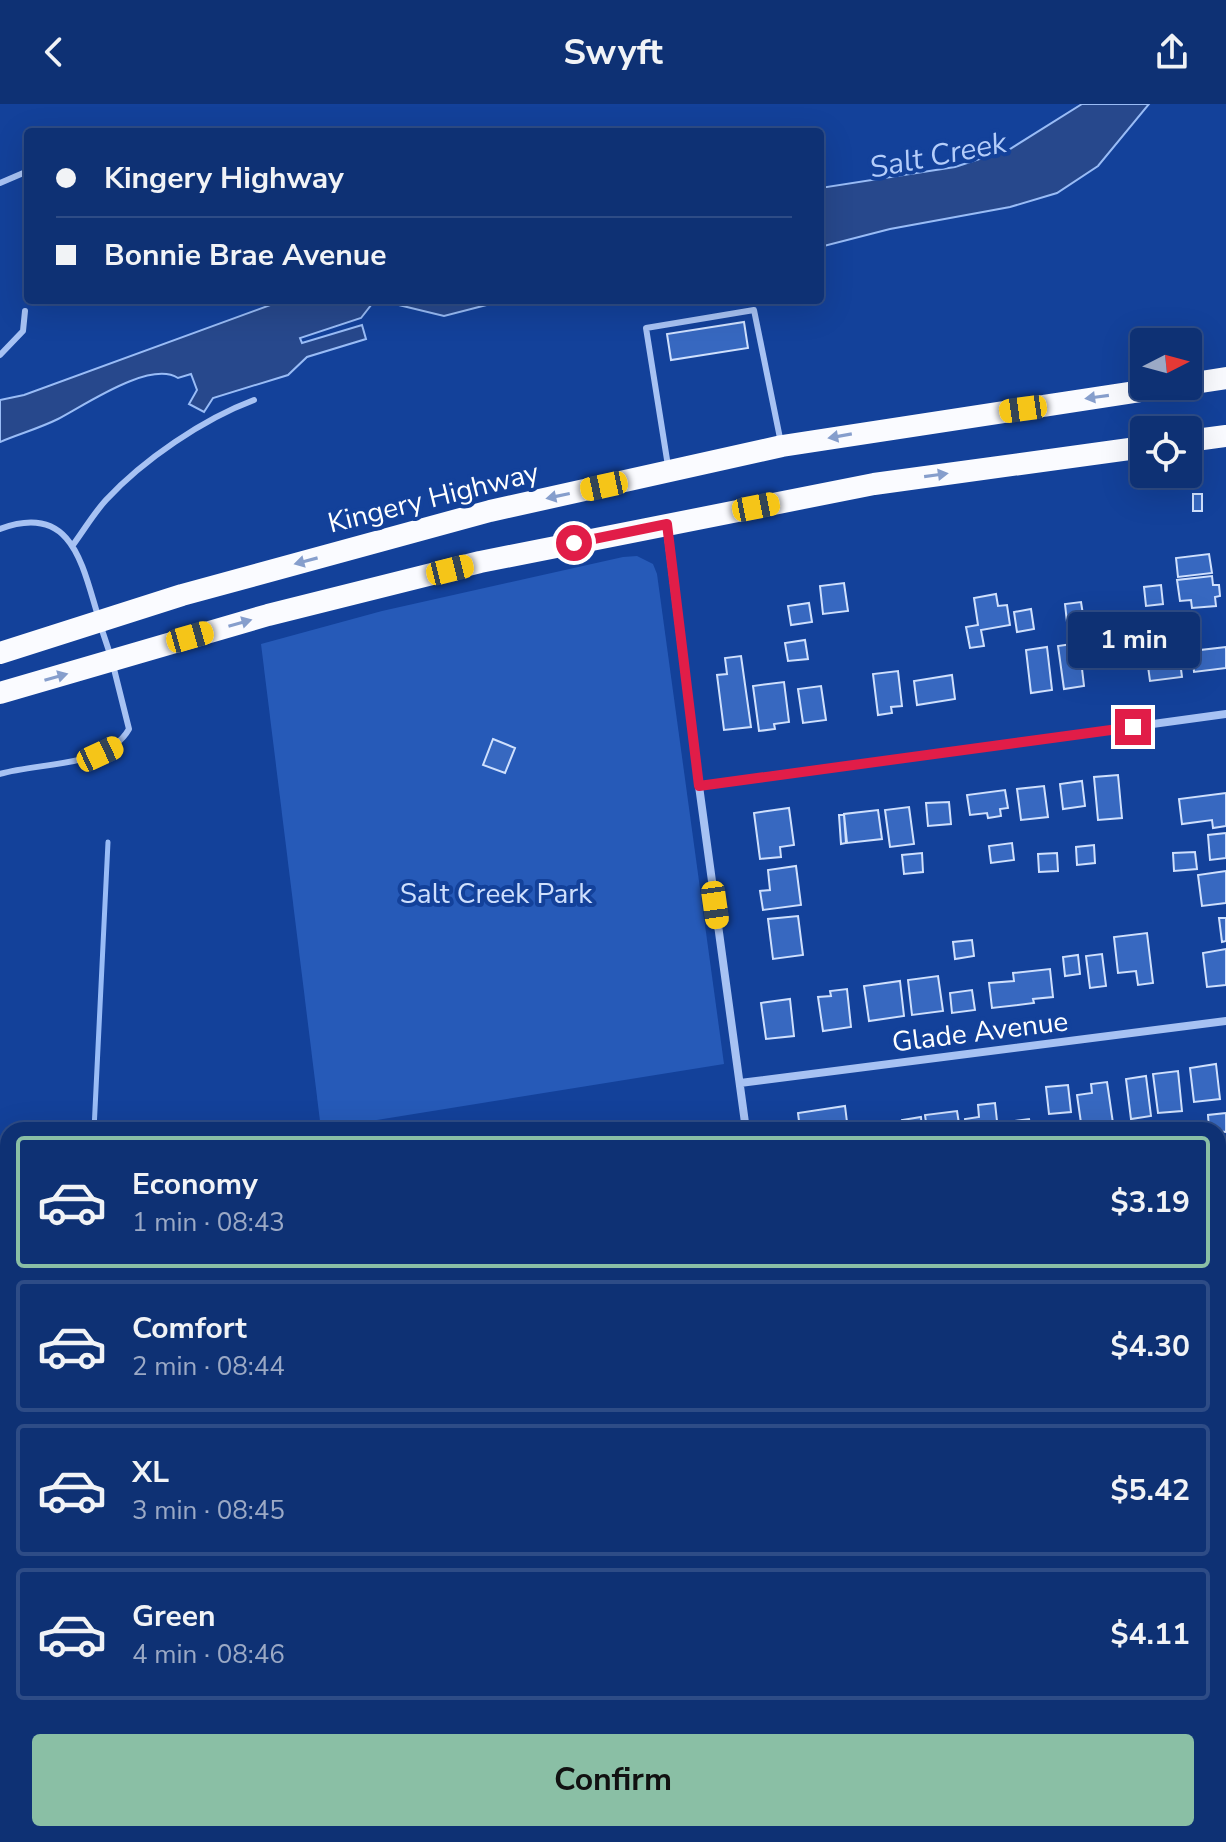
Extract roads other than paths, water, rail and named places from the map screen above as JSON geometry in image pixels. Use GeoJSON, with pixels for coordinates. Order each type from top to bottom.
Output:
{"type":"FeatureCollection","features":[{"type":"Feature","properties":{"kind":"highway"},"geometry":{"type":"LineString","coordinates":[[1202,382],[1226,378]]}},
{"type":"Feature","properties":{"kind":"highway","name":"Kingery Highway"},"geometry":{"type":"LineString","coordinates":[[0,653],[182,595],[490,511],[782,446],[1130,393]]}},
{"type":"Feature","properties":{"kind":"highway"},"geometry":{"type":"LineString","coordinates":[[1202,439],[1226,436]]}},
{"type":"Feature","properties":{"kind":"highway"},"geometry":{"type":"LineString","coordinates":[[0,693],[268,615],[465,566],[874,484],[1130,449]]}},
{"type":"Feature","properties":{"kind":"street"},"geometry":{"type":"LineString","coordinates":[[667,524],[745,1122]]}},
{"type":"Feature","properties":{"kind":"street"},"geometry":{"type":"LineString","coordinates":[[699,786],[1226,714]]}},
{"type":"Feature","properties":{"kind":"street","name":"Glade Avenue"},"geometry":{"type":"LineString","coordinates":[[740,1083],[1226,1021]]}},
{"type":"Feature","properties":{"kind":"lane"},"geometry":{"type":"LineString","coordinates":[[0,183],[24,173]]}},
{"type":"Feature","properties":{"kind":"lane"},"geometry":{"type":"LineString","coordinates":[[669,472],[646,328],[754,310],[782,446]]}},
{"type":"Feature","properties":{"kind":"lane"},"geometry":{"type":"LineString","coordinates":[[0,355],[23,331],[25,311]]}},
{"type":"Feature","properties":{"kind":"lane"},"geometry":{"type":"LineString","coordinates":[[73,545],[105,501],[138,471],[215,417],[254,400]]}},
{"type":"Feature","properties":{"kind":"lane"},"geometry":{"type":"LineString","coordinates":[[0,529],[40,524],[52,527],[73,545],[112,660],[129,729],[115,747],[100,754],[0,774]]}},
{"type":"Feature","properties":{"kind":"waterway"},"geometry":{"type":"LineString","coordinates":[[94,1122],[108,842]]}},
{"type":"Feature","properties":{"kind":"water label","name":"Salt Creek"},"geometry":{"type":"Point","coordinates":[938,155]}},
{"type":"Feature","properties":{"kind":"park label","name":"Salt Creek Park"},"geometry":{"type":"Point","coordinates":[496,893]}}]}
